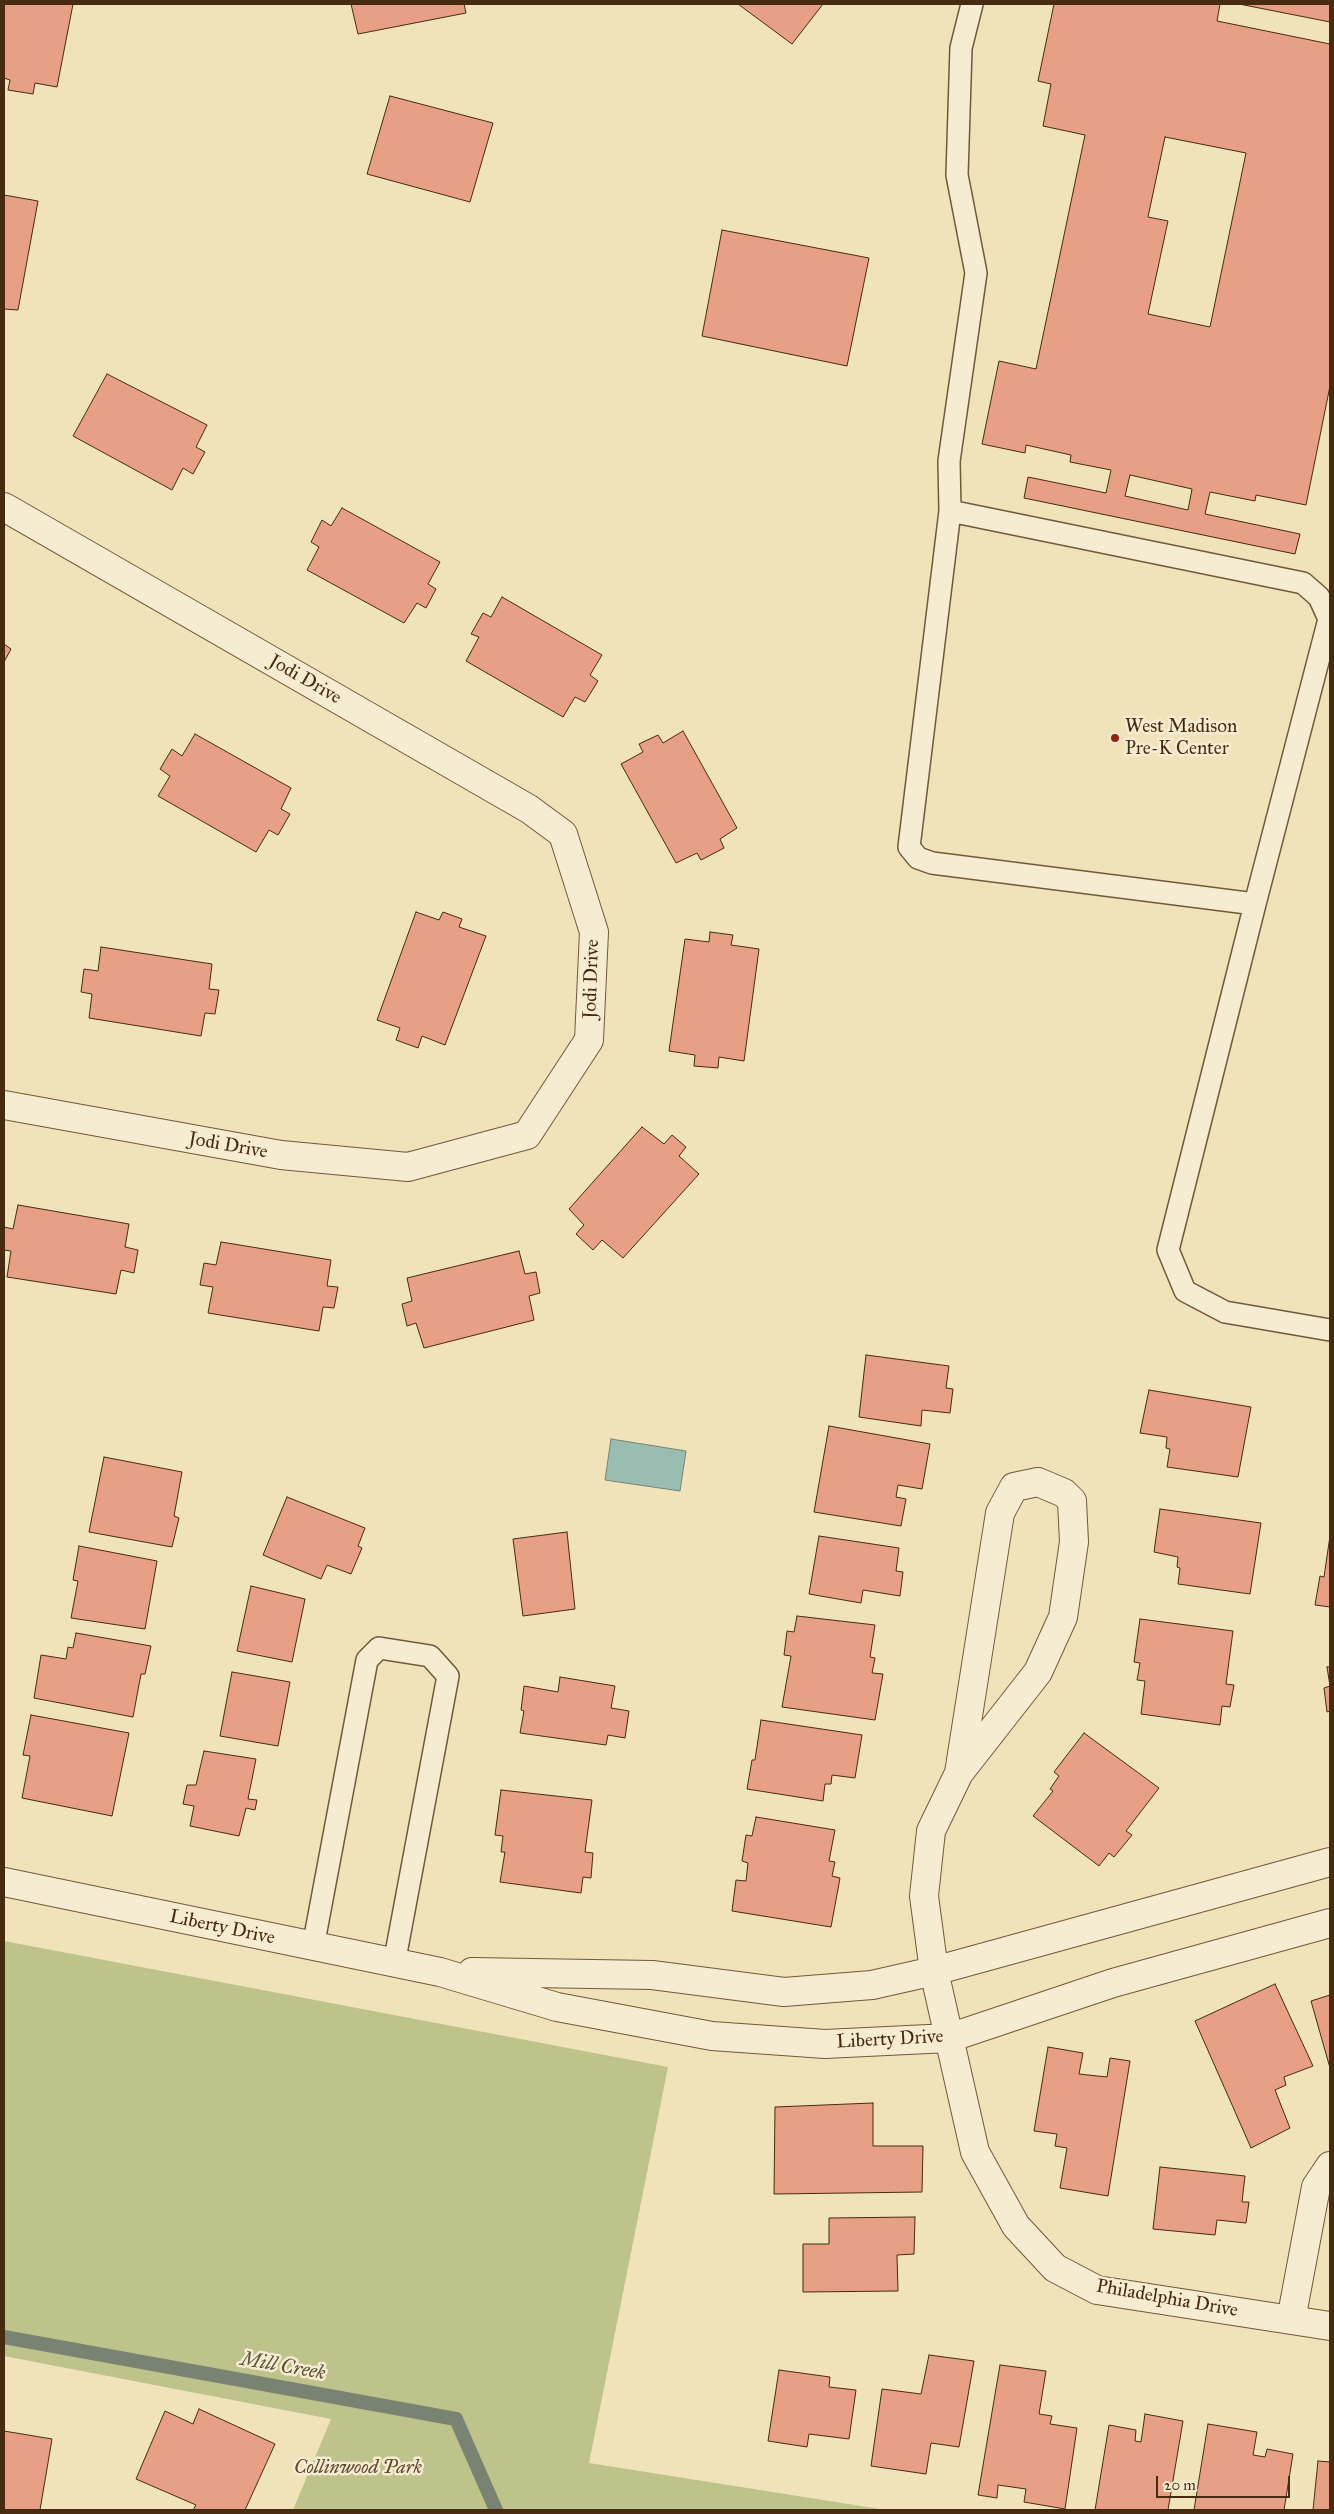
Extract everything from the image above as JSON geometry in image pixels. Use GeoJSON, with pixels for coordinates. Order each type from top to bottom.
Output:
{"type":"FeatureCollection","features":[{"type":"Feature","properties":{"kind":"street","name":"Jodi Drive"},"geometry":{"type":"LineString","coordinates":[[4,507],[529,809],[563,834],[594,932],[589,1040],[526,1135],[408,1167],[280,1155],[4,1105]]}},
{"type":"Feature","properties":{"kind":"street"},"geometry":{"type":"LineString","coordinates":[[1038,1482],[1064,1493],[1072,1501],[1074,1542],[1063,1617],[1038,1672],[959,1773],[1000,1513],[1014,1487],[1038,1482]]}},
{"type":"Feature","properties":{"kind":"street","name":"Philadelphia Drive"},"geometry":{"type":"LineString","coordinates":[[959,1773],[931,1831],[924,1896],[934,1971],[975,2152],[1016,2226],[1055,2268],[1097,2290],[1330,2326]]}},
{"type":"Feature","properties":{"kind":"street","name":"Liberty Drive"},"geometry":{"type":"LineString","coordinates":[[440,1972],[652,1975],[784,1992],[872,1985],[934,1971],[1330,1862]]}},
{"type":"Feature","properties":{"kind":"street","name":"Liberty Drive"},"geometry":{"type":"LineString","coordinates":[[4,1882],[440,1972],[557,2007],[712,2036],[825,2044],[949,2038],[1112,1983],[1330,1923]]}},
{"type":"Feature","properties":{"kind":"street"},"geometry":{"type":"LineString","coordinates":[[1291,2320],[1316,2187],[1330,2166]]}},
{"type":"Feature","properties":{"kind":"lane"},"geometry":{"type":"LineString","coordinates":[[972,4],[962,48],[957,175],[976,273],[949,461],[950,511],[909,847],[918,858],[932,863],[1255,904]]}},
{"type":"Feature","properties":{"kind":"lane"},"geometry":{"type":"LineString","coordinates":[[950,511],[1303,583],[1319,597],[1329,619],[1168,1250],[1185,1292],[1225,1312],[1330,1330]]}},
{"type":"Feature","properties":{"kind":"lane"},"geometry":{"type":"LineString","coordinates":[[313,1947],[367,1660],[379,1648],[430,1656],[448,1676],[394,1964]]}},
{"type":"Feature","properties":{"kind":"green space","name":"Collinwood Park"},"geometry":{"type":"Polygon","coordinates":[[[4,1941],[668,2067],[589,2463],[886,2510],[293,2510],[331,2419],[4,2356],[4,1941]]]}},
{"type":"Feature","properties":{"kind":"water"},"geometry":{"type":"Polygon","coordinates":[[[611,1439],[686,1451],[680,1491],[605,1480],[611,1439]]]}},
{"type":"Feature","properties":{"kind":"building"},"geometry":{"type":"Polygon","coordinates":[[[4,4],[73,4],[57,87],[35,83],[33,94],[8,90],[10,80],[4,78],[4,4]]]}},
{"type":"Feature","properties":{"kind":"building"},"geometry":{"type":"Polygon","coordinates":[[[351,4],[464,4],[466,13],[358,34],[351,4]]]}},
{"type":"Feature","properties":{"kind":"building"},"geometry":{"type":"Polygon","coordinates":[[[738,4],[823,4],[792,44],[738,4]]]}},
{"type":"Feature","properties":{"kind":"building"},"geometry":{"type":"Polygon","coordinates":[[[1054,4],[1220,4],[1217,21],[1330,44],[1330,386],[1306,505],[1256,495],[1255,501],[1210,492],[1205,514],[1300,534],[1295,554],[1024,498],[1028,477],[1106,493],[1111,470],[1070,462],[1071,455],[1026,445],[1025,453],[982,444],[999,361],[1036,369],[1085,135],[1043,126],[1051,84],[1038,81],[1054,4]],[[1165,137],[1148,217],[1168,221],[1148,314],[1210,327],[1246,153],[1165,137]],[[1130,475],[1125,496],[1188,510],[1192,489],[1130,475]]]}},
{"type":"Feature","properties":{"kind":"building"},"geometry":{"type":"Polygon","coordinates":[[[1239,4],[1330,4],[1330,22],[1239,4]]]}},
{"type":"Feature","properties":{"kind":"building"},"geometry":{"type":"Polygon","coordinates":[[[390,96],[493,123],[470,202],[367,174],[390,96]]]}},
{"type":"Feature","properties":{"kind":"building"},"geometry":{"type":"Polygon","coordinates":[[[4,195],[38,201],[18,310],[4,309],[4,195]]]}},
{"type":"Feature","properties":{"kind":"building"},"geometry":{"type":"Polygon","coordinates":[[[722,230],[869,258],[847,366],[702,336],[722,230]]]}},
{"type":"Feature","properties":{"kind":"building"},"geometry":{"type":"Polygon","coordinates":[[[107,374],[207,425],[196,447],[205,452],[193,474],[183,468],[172,490],[73,436],[107,374]]]}},
{"type":"Feature","properties":{"kind":"building"},"geometry":{"type":"Polygon","coordinates":[[[342,508],[440,562],[428,584],[436,589],[426,608],[417,603],[404,623],[307,570],[319,547],[311,542],[322,520],[331,526],[342,508]]]}},
{"type":"Feature","properties":{"kind":"building"},"geometry":{"type":"Polygon","coordinates":[[[502,597],[602,655],[590,675],[598,681],[585,702],[575,697],[563,717],[466,661],[479,637],[471,634],[483,613],[491,617],[502,597]]]}},
{"type":"Feature","properties":{"kind":"building"},"geometry":{"type":"Polygon","coordinates":[[[4,644],[11,649],[4,662],[4,644]]]}},
{"type":"Feature","properties":{"kind":"building"},"geometry":{"type":"Polygon","coordinates":[[[683,731],[737,828],[720,839],[724,848],[701,860],[697,853],[676,863],[621,764],[643,752],[639,744],[658,735],[663,743],[683,731]]]}},
{"type":"Feature","properties":{"kind":"building"},"geometry":{"type":"Polygon","coordinates":[[[195,734],[291,788],[281,809],[290,814],[278,835],[269,830],[256,852],[158,796],[170,776],[160,769],[172,749],[182,756],[195,734]]]}},
{"type":"Feature","properties":{"kind":"building"},"geometry":{"type":"Polygon","coordinates":[[[416,912],[439,920],[443,912],[462,919],[459,927],[486,936],[445,1045],[422,1036],[418,1048],[396,1040],[400,1028],[377,1020],[416,912]]]}},
{"type":"Feature","properties":{"kind":"building"},"geometry":{"type":"Polygon","coordinates":[[[710,932],[733,935],[731,945],[759,949],[744,1061],[719,1057],[718,1068],[694,1066],[695,1055],[669,1051],[685,939],[709,942],[710,932]]]}},
{"type":"Feature","properties":{"kind":"building"},"geometry":{"type":"Polygon","coordinates":[[[101,947],[212,964],[209,989],[219,990],[215,1014],[205,1013],[201,1036],[89,1018],[92,994],[81,992],[84,969],[98,971],[101,947]]]}},
{"type":"Feature","properties":{"kind":"building"},"geometry":{"type":"Polygon","coordinates":[[[642,1127],[664,1144],[672,1135],[686,1147],[679,1156],[699,1174],[623,1258],[602,1240],[593,1250],[576,1234],[584,1225],[569,1209],[642,1127]]]}},
{"type":"Feature","properties":{"kind":"building"},"geometry":{"type":"Polygon","coordinates":[[[18,1205],[129,1224],[125,1247],[138,1250],[134,1273],[121,1270],[116,1294],[7,1277],[11,1251],[4,1250],[4,1227],[13,1229],[18,1205]]]}},
{"type":"Feature","properties":{"kind":"building"},"geometry":{"type":"Polygon","coordinates":[[[221,1242],[331,1260],[327,1286],[338,1287],[334,1308],[323,1307],[319,1331],[208,1313],[213,1287],[200,1285],[204,1263],[216,1265],[221,1242]]]}},
{"type":"Feature","properties":{"kind":"building"},"geometry":{"type":"Polygon","coordinates":[[[519,1251],[525,1274],[536,1272],[540,1293],[529,1296],[534,1320],[424,1348],[416,1323],[407,1326],[402,1304],[412,1301],[407,1278],[519,1251]]]}},
{"type":"Feature","properties":{"kind":"building"},"geometry":{"type":"Polygon","coordinates":[[[866,1355],[949,1366],[946,1388],[953,1389],[950,1413],[922,1410],[921,1426],[859,1417],[866,1355]]]}},
{"type":"Feature","properties":{"kind":"building"},"geometry":{"type":"Polygon","coordinates":[[[1149,1390],[1251,1407],[1238,1477],[1167,1467],[1170,1449],[1166,1448],[1167,1437],[1140,1433],[1149,1390]]]}},
{"type":"Feature","properties":{"kind":"building"},"geometry":{"type":"Polygon","coordinates":[[[829,1426],[930,1444],[922,1489],[898,1485],[896,1497],[906,1499],[901,1526],[814,1512],[829,1426]]]}},
{"type":"Feature","properties":{"kind":"building"},"geometry":{"type":"Polygon","coordinates":[[[104,1457],[182,1472],[174,1516],[179,1518],[172,1547],[89,1532],[104,1457]]]}},
{"type":"Feature","properties":{"kind":"building"},"geometry":{"type":"Polygon","coordinates":[[[287,1497],[365,1528],[358,1546],[362,1548],[351,1574],[327,1565],[321,1579],[263,1555],[287,1497]]]}},
{"type":"Feature","properties":{"kind":"building"},"geometry":{"type":"Polygon","coordinates":[[[1160,1509],[1261,1523],[1250,1594],[1178,1584],[1180,1568],[1177,1567],[1178,1557],[1154,1552],[1160,1509]]]}},
{"type":"Feature","properties":{"kind":"building"},"geometry":{"type":"Polygon","coordinates":[[[567,1532],[575,1609],[523,1616],[513,1539],[567,1532]]]}},
{"type":"Feature","properties":{"kind":"building"},"geometry":{"type":"Polygon","coordinates":[[[819,1536],[899,1548],[896,1571],[903,1572],[900,1596],[863,1590],[861,1603],[809,1594],[819,1536]]]}},
{"type":"Feature","properties":{"kind":"building"},"geometry":{"type":"Polygon","coordinates":[[[1330,1536],[1330,1607],[1315,1605],[1320,1576],[1324,1577],[1330,1536]]]}},
{"type":"Feature","properties":{"kind":"building"},"geometry":{"type":"Polygon","coordinates":[[[79,1546],[157,1561],[145,1629],[71,1618],[78,1581],[73,1580],[79,1546]]]}},
{"type":"Feature","properties":{"kind":"building"},"geometry":{"type":"Polygon","coordinates":[[[251,1586],[305,1599],[292,1662],[237,1651],[251,1586]]]}},
{"type":"Feature","properties":{"kind":"building"},"geometry":{"type":"Polygon","coordinates":[[[797,1616],[875,1625],[870,1657],[875,1658],[872,1673],[883,1674],[875,1720],[782,1707],[791,1656],[784,1655],[787,1631],[794,1632],[797,1616]]]}},
{"type":"Feature","properties":{"kind":"building"},"geometry":{"type":"Polygon","coordinates":[[[1140,1619],[1233,1631],[1226,1684],[1234,1685],[1230,1707],[1222,1706],[1220,1725],[1141,1714],[1145,1681],[1137,1680],[1140,1663],[1134,1662],[1140,1619]]]}},
{"type":"Feature","properties":{"kind":"building"},"geometry":{"type":"Polygon","coordinates":[[[76,1633],[151,1646],[145,1674],[141,1674],[133,1717],[34,1698],[41,1655],[66,1659],[68,1647],[73,1648],[76,1633]]]}},
{"type":"Feature","properties":{"kind":"building"},"geometry":{"type":"Polygon","coordinates":[[[1327,1667],[1330,1667],[1330,1686],[1327,1667]]]}},
{"type":"Feature","properties":{"kind":"building"},"geometry":{"type":"Polygon","coordinates":[[[232,1672],[290,1682],[278,1746],[220,1736],[232,1672]]]}},
{"type":"Feature","properties":{"kind":"building"},"geometry":{"type":"Polygon","coordinates":[[[560,1677],[615,1686],[611,1708],[629,1711],[625,1738],[608,1735],[606,1745],[520,1733],[524,1711],[521,1710],[524,1686],[558,1692],[560,1677]]]}},
{"type":"Feature","properties":{"kind":"building"},"geometry":{"type":"Polygon","coordinates":[[[1330,1686],[1330,1711],[1327,1712],[1324,1688],[1330,1686]]]}},
{"type":"Feature","properties":{"kind":"building"},"geometry":{"type":"Polygon","coordinates":[[[31,1715],[129,1733],[112,1816],[22,1798],[30,1756],[23,1755],[31,1715]]]}},
{"type":"Feature","properties":{"kind":"building"},"geometry":{"type":"Polygon","coordinates":[[[761,1720],[862,1735],[855,1778],[832,1775],[831,1784],[825,1784],[823,1801],[747,1789],[752,1760],[755,1760],[761,1720]]]}},
{"type":"Feature","properties":{"kind":"building"},"geometry":{"type":"Polygon","coordinates":[[[1084,1733],[1159,1788],[1126,1831],[1132,1835],[1114,1857],[1109,1853],[1099,1866],[1033,1816],[1053,1791],[1050,1789],[1059,1776],[1054,1772],[1084,1733]]]}},
{"type":"Feature","properties":{"kind":"building"},"geometry":{"type":"Polygon","coordinates":[[[204,1751],[256,1759],[248,1799],[257,1800],[255,1810],[246,1808],[239,1836],[190,1826],[194,1806],[183,1804],[187,1785],[196,1785],[204,1751]]]}},
{"type":"Feature","properties":{"kind":"building"},"geometry":{"type":"Polygon","coordinates":[[[501,1790],[592,1800],[585,1852],[593,1853],[591,1878],[583,1877],[581,1893],[500,1882],[505,1852],[501,1852],[503,1836],[495,1835],[501,1790]]]}},
{"type":"Feature","properties":{"kind":"building"},"geometry":{"type":"Polygon","coordinates":[[[756,1817],[835,1830],[829,1861],[835,1862],[832,1876],[840,1878],[831,1927],[732,1911],[736,1880],[746,1881],[748,1863],[742,1861],[746,1835],[752,1836],[756,1817]]]}},
{"type":"Feature","properties":{"kind":"building"},"geometry":{"type":"Polygon","coordinates":[[[1275,1984],[1313,2066],[1284,2077],[1286,2085],[1275,2090],[1290,2128],[1251,2148],[1195,2021],[1275,1984]]]}},
{"type":"Feature","properties":{"kind":"building"},"geometry":{"type":"Polygon","coordinates":[[[1330,1995],[1330,2068],[1311,2001],[1330,1995]]]}},
{"type":"Feature","properties":{"kind":"building"},"geometry":{"type":"Polygon","coordinates":[[[1048,2047],[1083,2053],[1079,2074],[1107,2077],[1110,2058],[1130,2061],[1108,2196],[1060,2188],[1067,2148],[1055,2146],[1057,2134],[1034,2131],[1048,2047]]]}},
{"type":"Feature","properties":{"kind":"building"},"geometry":{"type":"Polygon","coordinates":[[[873,2103],[873,2146],[923,2146],[922,2192],[774,2194],[775,2107],[873,2103]]]}},
{"type":"Feature","properties":{"kind":"building"},"geometry":{"type":"Polygon","coordinates":[[[1160,2167],[1245,2176],[1242,2202],[1249,2202],[1246,2223],[1217,2220],[1215,2235],[1153,2229],[1160,2167]]]}},
{"type":"Feature","properties":{"kind":"building"},"geometry":{"type":"Polygon","coordinates":[[[915,2217],[914,2254],[897,2255],[898,2291],[803,2292],[803,2244],[829,2244],[829,2218],[915,2217]]]}},
{"type":"Feature","properties":{"kind":"building"},"geometry":{"type":"Polygon","coordinates":[[[929,2355],[974,2361],[959,2447],[931,2443],[926,2474],[871,2466],[882,2389],[921,2394],[929,2355]]]}},
{"type":"Feature","properties":{"kind":"building"},"geometry":{"type":"Polygon","coordinates":[[[1000,2365],[1046,2371],[1039,2414],[1052,2416],[1050,2424],[1077,2428],[1065,2509],[1024,2502],[1026,2489],[998,2485],[997,2498],[978,2495],[1000,2365]]]}},
{"type":"Feature","properties":{"kind":"building"},"geometry":{"type":"Polygon","coordinates":[[[779,2370],[830,2377],[829,2387],[856,2390],[849,2439],[809,2434],[807,2447],[768,2441],[779,2370]]]}},
{"type":"Feature","properties":{"kind":"building"},"geometry":{"type":"Polygon","coordinates":[[[199,2409],[275,2444],[245,2510],[193,2510],[196,2505],[136,2479],[165,2411],[193,2424],[199,2409]]]}},
{"type":"Feature","properties":{"kind":"building"},"geometry":{"type":"Polygon","coordinates":[[[1145,2414],[1183,2421],[1168,2510],[1095,2510],[1109,2425],[1136,2430],[1135,2441],[1141,2442],[1145,2414]]]}},
{"type":"Feature","properties":{"kind":"building"},"geometry":{"type":"Polygon","coordinates":[[[1208,2424],[1257,2432],[1253,2455],[1265,2457],[1267,2449],[1293,2454],[1284,2510],[1194,2510],[1208,2424]]]}},
{"type":"Feature","properties":{"kind":"building"},"geometry":{"type":"Polygon","coordinates":[[[4,2431],[52,2439],[40,2510],[4,2510],[4,2431]]]}},
{"type":"Feature","properties":{"kind":"building"},"geometry":{"type":"Polygon","coordinates":[[[1318,2461],[1330,2462],[1330,2510],[1313,2510],[1318,2461]]]}},
{"type":"Feature","properties":{"kind":"waterway","name":"Mill Creek"},"geometry":{"type":"LineString","coordinates":[[4,2337],[456,2419],[496,2510]]}},
{"type":"Feature","properties":{"kind":"place","name":"West Madison Pre-K Center"},"geometry":{"type":"Point","coordinates":[1115,738]}}]}
